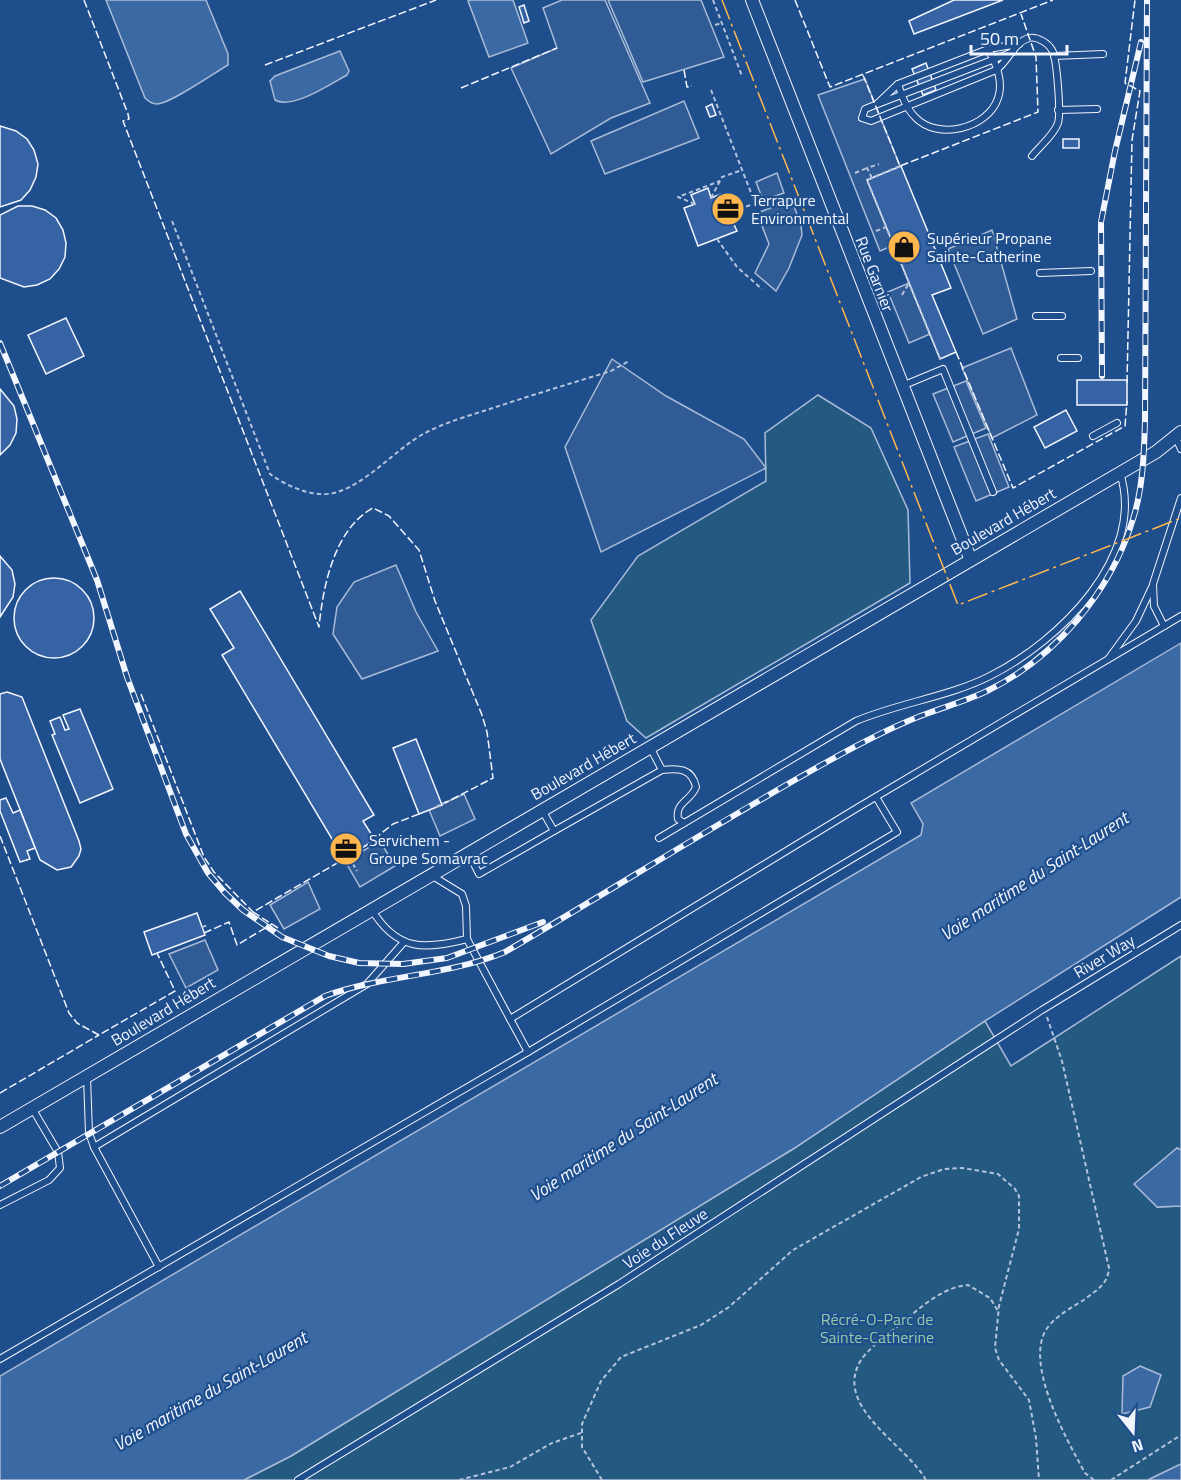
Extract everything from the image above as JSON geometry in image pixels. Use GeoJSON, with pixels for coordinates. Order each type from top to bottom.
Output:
{"type":"FeatureCollection","features":[{"type":"Feature","properties":{"kind":"street","name":"Rue Garnier"},"geometry":{"type":"LineString","coordinates":[[752,0],[970,558]]}},
{"type":"Feature","properties":{"kind":"street","name":"Boulevard Hébert"},"geometry":{"type":"LineString","coordinates":[[0,1127],[970,558],[1179,440]]}},
{"type":"Feature","properties":{"kind":"lane"},"geometry":{"type":"LineString","coordinates":[[876,105],[898,84],[988,48],[1019,44],[1036,38],[1047,45],[1054,56],[1058,123],[1032,156]]}},
{"type":"Feature","properties":{"kind":"lane"},"geometry":{"type":"LineString","coordinates":[[1013,52],[866,109],[862,118],[871,122],[998,69],[1013,52],[1019,44]]}},
{"type":"Feature","properties":{"kind":"lane"},"geometry":{"type":"LineString","coordinates":[[898,84],[907,107],[914,117],[930,127],[955,129],[972,124],[989,114],[998,98],[998,69],[988,48]]}},
{"type":"Feature","properties":{"kind":"lane"},"geometry":{"type":"LineString","coordinates":[[1054,56],[1104,54]]}},
{"type":"Feature","properties":{"kind":"lane"},"geometry":{"type":"LineString","coordinates":[[1058,110],[1097,109]]}},
{"type":"Feature","properties":{"kind":"lane"},"geometry":{"type":"LineString","coordinates":[[1040,273],[1091,271]]}},
{"type":"Feature","properties":{"kind":"lane"},"geometry":{"type":"LineString","coordinates":[[1035,316],[1062,316]]}},
{"type":"Feature","properties":{"kind":"lane"},"geometry":{"type":"LineString","coordinates":[[1061,358],[1078,358]]}},
{"type":"Feature","properties":{"kind":"lane"},"geometry":{"type":"LineString","coordinates":[[902,386],[943,369],[993,492]]}},
{"type":"Feature","properties":{"kind":"lane"},"geometry":{"type":"LineString","coordinates":[[1093,436],[1117,423]]}},
{"type":"Feature","properties":{"kind":"lane"},"geometry":{"type":"LineString","coordinates":[[659,838],[856,721],[889,708],[966,687],[989,677],[1046,642],[1070,619],[1107,567],[1120,535],[1125,511],[1125,488],[1120,472]]}},
{"type":"Feature","properties":{"kind":"lane"},"geometry":{"type":"LineString","coordinates":[[1104,662],[1136,621],[1153,584],[1181,498]]}},
{"type":"Feature","properties":{"kind":"lane"},"geometry":{"type":"LineString","coordinates":[[1153,584],[1154,606],[1164,627]]}},
{"type":"Feature","properties":{"kind":"lane"},"geometry":{"type":"LineString","coordinates":[[510,1019],[876,797],[1181,616]]}},
{"type":"Feature","properties":{"kind":"lane"},"geometry":{"type":"LineString","coordinates":[[649,746],[662,770]]}},
{"type":"Feature","properties":{"kind":"lane"},"geometry":{"type":"LineString","coordinates":[[468,852],[479,874],[662,770],[678,768],[690,773],[694,780],[696,787],[693,794],[679,806],[677,812],[678,819],[684,823]]}},
{"type":"Feature","properties":{"kind":"lane"},"geometry":{"type":"LineString","coordinates":[[0,1359],[528,1052],[897,832],[876,797]]}},
{"type":"Feature","properties":{"kind":"lane"},"geometry":{"type":"LineString","coordinates":[[542,808],[554,831]]}},
{"type":"Feature","properties":{"kind":"lane"},"geometry":{"type":"LineString","coordinates":[[430,874],[462,894],[466,906],[467,939],[528,1052]]}},
{"type":"Feature","properties":{"kind":"lane"},"geometry":{"type":"LineString","coordinates":[[371,909],[390,935],[404,942],[441,946],[467,939]]}},
{"type":"Feature","properties":{"kind":"lane","name":"River Way"},"geometry":{"type":"LineString","coordinates":[[1042,1010],[1181,925]]}},
{"type":"Feature","properties":{"kind":"lane"},"geometry":{"type":"LineString","coordinates":[[93,1147],[367,984],[404,942]]}},
{"type":"Feature","properties":{"kind":"lane","name":"Voie du Fleuve"},"geometry":{"type":"LineString","coordinates":[[298,1480],[619,1284],[1042,1010]]}},
{"type":"Feature","properties":{"kind":"lane"},"geometry":{"type":"LineString","coordinates":[[87,1076],[89,1133],[93,1147],[159,1266]]}},
{"type":"Feature","properties":{"kind":"lane"},"geometry":{"type":"LineString","coordinates":[[0,1205],[49,1180],[60,1168],[58,1152],[32,1108]]}},
{"type":"Feature","properties":{"kind":"path"},"geometry":{"type":"LineString","coordinates":[[713,0],[742,76]]}},
{"type":"Feature","properties":{"kind":"path"},"geometry":{"type":"LineString","coordinates":[[715,25],[722,23]]}},
{"type":"Feature","properties":{"kind":"path"},"geometry":{"type":"LineString","coordinates":[[711,90],[754,203]]}},
{"type":"Feature","properties":{"kind":"path"},"geometry":{"type":"LineString","coordinates":[[855,173],[879,164]]}},
{"type":"Feature","properties":{"kind":"path"},"geometry":{"type":"LineString","coordinates":[[900,166],[867,180],[940,359]]}},
{"type":"Feature","properties":{"kind":"path"},"geometry":{"type":"LineString","coordinates":[[867,168],[872,178]]}},
{"type":"Feature","properties":{"kind":"path"},"geometry":{"type":"LineString","coordinates":[[711,198],[722,177],[742,170]]}},
{"type":"Feature","properties":{"kind":"path"},"geometry":{"type":"LineString","coordinates":[[695,204],[678,197],[720,181]]}},
{"type":"Feature","properties":{"kind":"path"},"geometry":{"type":"LineString","coordinates":[[739,209],[774,197]]}},
{"type":"Feature","properties":{"kind":"path"},"geometry":{"type":"LineString","coordinates":[[172,221],[270,474],[281,482],[311,494],[332,493],[350,487],[396,450],[426,432],[467,416],[611,371],[629,361]]}},
{"type":"Feature","properties":{"kind":"path"},"geometry":{"type":"LineString","coordinates":[[876,231],[886,227]]}},
{"type":"Feature","properties":{"kind":"path"},"geometry":{"type":"LineString","coordinates":[[717,239],[738,267],[762,289]]}},
{"type":"Feature","properties":{"kind":"path"},"geometry":{"type":"LineString","coordinates":[[902,295],[909,283]]}},
{"type":"Feature","properties":{"kind":"path"},"geometry":{"type":"LineString","coordinates":[[436,807],[448,801]]}},
{"type":"Feature","properties":{"kind":"path"},"geometry":{"type":"LineString","coordinates":[[349,857],[357,871]]}},
{"type":"Feature","properties":{"kind":"path"},"geometry":{"type":"LineString","coordinates":[[202,927],[208,925]]}},
{"type":"Feature","properties":{"kind":"path"},"geometry":{"type":"LineString","coordinates":[[1042,1010],[1054,1035],[1062,1061],[1109,1268],[1108,1276],[1098,1290],[1049,1326],[1042,1338],[1040,1353],[1043,1377],[1052,1406],[1085,1473],[1094,1480]]}},
{"type":"Feature","properties":{"kind":"path"},"geometry":{"type":"LineString","coordinates":[[602,1480],[586,1456],[581,1433],[585,1413],[601,1381],[621,1357],[701,1325],[729,1306],[787,1254],[930,1173],[944,1169],[984,1170],[998,1174],[1015,1189],[1020,1205],[1019,1229],[998,1311],[995,1348],[999,1360],[1029,1400],[1036,1438],[1039,1480]]}},
{"type":"Feature","properties":{"kind":"path"},"geometry":{"type":"LineString","coordinates":[[926,1480],[912,1458],[868,1418],[856,1392],[857,1370],[868,1352],[949,1288],[968,1285],[990,1298],[998,1311]]}},
{"type":"Feature","properties":{"kind":"path"},"geometry":{"type":"LineString","coordinates":[[459,1480],[510,1467],[552,1443],[581,1433]]}},
{"type":"Feature","properties":{"kind":"path"},"geometry":{"type":"LineString","coordinates":[[1111,1480],[1181,1435]]}},
{"type":"Feature","properties":{"kind":"green space"},"geometry":{"type":"Polygon","coordinates":[[[818,395],[871,428],[908,510],[910,583],[646,738],[627,721],[591,620],[638,556],[766,481],[765,433],[818,395]]]}},
{"type":"Feature","properties":{"kind":"green space","name":"Récré-O-Parc de Sainte-Catherine"},"geometry":{"type":"Polygon","coordinates":[[[1181,956],[1181,1150],[1177,1148],[1157,1207],[1181,1206],[1181,1464],[1148,1480],[244,1480],[291,1456],[793,1149],[985,1021],[1011,1066],[1181,956]]]}},
{"type":"Feature","properties":{"kind":"shaded area"},"geometry":{"type":"Polygon","coordinates":[[[562,0],[605,0],[650,103],[611,118],[551,154],[511,68],[557,48],[543,8],[562,0]]]}},
{"type":"Feature","properties":{"kind":"shaded area"},"geometry":{"type":"Polygon","coordinates":[[[608,0],[701,0],[724,57],[643,82],[608,0]]]}},
{"type":"Feature","properties":{"kind":"shaded area"},"geometry":{"type":"Polygon","coordinates":[[[865,79],[900,166],[894,245],[880,251],[818,95],[865,79]]]}},
{"type":"Feature","properties":{"kind":"shaded area"},"geometry":{"type":"Polygon","coordinates":[[[684,101],[699,138],[605,174],[591,141],[684,101]]]}},
{"type":"Feature","properties":{"kind":"shaded area"},"geometry":{"type":"Polygon","coordinates":[[[777,173],[784,193],[763,200],[756,182],[777,173]]]}},
{"type":"Feature","properties":{"kind":"shaded area"},"geometry":{"type":"Polygon","coordinates":[[[792,200],[802,235],[789,268],[776,291],[755,273],[769,244],[757,213],[792,200]]]}},
{"type":"Feature","properties":{"kind":"shaded area"},"geometry":{"type":"Polygon","coordinates":[[[992,230],[1017,319],[983,334],[948,249],[992,230]]]}},
{"type":"Feature","properties":{"kind":"shaded area"},"geometry":{"type":"Polygon","coordinates":[[[909,283],[930,334],[909,343],[888,292],[909,283]]]}},
{"type":"Feature","properties":{"kind":"shaded area"},"geometry":{"type":"Polygon","coordinates":[[[1011,348],[1037,415],[992,438],[962,368],[1011,348]]]}},
{"type":"Feature","properties":{"kind":"shaded area"},"geometry":{"type":"Polygon","coordinates":[[[612,359],[666,396],[744,439],[766,468],[601,552],[565,447],[612,359]]]}},
{"type":"Feature","properties":{"kind":"shaded area"},"geometry":{"type":"Polygon","coordinates":[[[966,381],[986,428],[953,442],[933,394],[966,381]]]}},
{"type":"Feature","properties":{"kind":"shaded area"},"geometry":{"type":"Polygon","coordinates":[[[988,434],[1009,487],[976,501],[954,447],[988,434]]]}},
{"type":"Feature","properties":{"kind":"shaded area"},"geometry":{"type":"Polygon","coordinates":[[[396,565],[416,612],[438,651],[362,679],[333,634],[337,607],[354,582],[396,565]]]}},
{"type":"Feature","properties":{"kind":"shaded area"},"geometry":{"type":"Polygon","coordinates":[[[464,794],[475,819],[440,836],[429,810],[464,794]]]}},
{"type":"Feature","properties":{"kind":"shaded area"},"geometry":{"type":"Polygon","coordinates":[[[380,841],[395,866],[360,887],[345,861],[380,841]]]}},
{"type":"Feature","properties":{"kind":"shaded area"},"geometry":{"type":"Polygon","coordinates":[[[308,882],[320,909],[284,929],[270,905],[308,882]]]}},
{"type":"Feature","properties":{"kind":"shaded area"},"geometry":{"type":"Polygon","coordinates":[[[205,940],[218,970],[186,988],[169,954],[205,940]]]}},
{"type":"Feature","properties":{"kind":"water"},"geometry":{"type":"Polygon","coordinates":[[[106,0],[206,0],[228,54],[228,65],[172,99],[157,104],[150,102],[145,98],[106,0]]]}},
{"type":"Feature","properties":{"kind":"water"},"geometry":{"type":"Polygon","coordinates":[[[513,0],[528,43],[489,57],[468,1],[513,0]]]}},
{"type":"Feature","properties":{"kind":"water"},"geometry":{"type":"Polygon","coordinates":[[[340,51],[349,71],[347,75],[301,99],[291,102],[275,100],[270,81],[275,76],[340,51]]]}},
{"type":"Feature","properties":{"kind":"water","name":"Voie maritime du Saint-Laurent"},"geometry":{"type":"Polygon","coordinates":[[[1181,643],[1181,897],[985,1021],[793,1149],[291,1456],[244,1480],[0,1480],[0,1376],[921,835],[923,824],[911,803],[1181,643]]]}},
{"type":"Feature","properties":{"kind":"water"},"geometry":{"type":"Polygon","coordinates":[[[1177,1148],[1181,1150],[1181,1206],[1157,1207],[1134,1184],[1177,1148]]]}},
{"type":"Feature","properties":{"kind":"water"},"geometry":{"type":"Polygon","coordinates":[[[1140,1366],[1161,1375],[1150,1407],[1122,1414],[1123,1376],[1140,1366]]]}},
{"type":"Feature","properties":{"kind":"water"},"geometry":{"type":"Polygon","coordinates":[[[1181,1464],[1181,1480],[1148,1480],[1181,1464]]]}},
{"type":"Feature","properties":{"kind":"building"},"geometry":{"type":"Polygon","coordinates":[[[954,0],[1003,0],[914,34],[909,21],[954,0]]]}},
{"type":"Feature","properties":{"kind":"building"},"geometry":{"type":"Polygon","coordinates":[[[524,5],[529,21],[524,23],[519,7],[524,5]]]}},
{"type":"Feature","properties":{"kind":"building"},"geometry":{"type":"Polygon","coordinates":[[[926,63],[936,90],[923,95],[912,69],[926,63]]]}},
{"type":"Feature","properties":{"kind":"building"},"geometry":{"type":"Polygon","coordinates":[[[712,104],[716,115],[710,117],[706,107],[712,104]]]}},
{"type":"Feature","properties":{"kind":"building"},"geometry":{"type":"Polygon","coordinates":[[[0,126],[16,131],[27,139],[34,150],[38,164],[36,177],[30,190],[21,200],[0,207],[0,126]]]}},
{"type":"Feature","properties":{"kind":"building"},"geometry":{"type":"Polygon","coordinates":[[[1063,139],[1079,139],[1079,148],[1063,148],[1063,139]]]}},
{"type":"Feature","properties":{"kind":"building"},"geometry":{"type":"Polygon","coordinates":[[[901,166],[951,288],[932,295],[956,352],[940,359],[867,180],[901,166]]]}},
{"type":"Feature","properties":{"kind":"building"},"geometry":{"type":"Polygon","coordinates":[[[708,188],[711,198],[721,194],[725,204],[735,200],[742,217],[732,220],[737,231],[698,246],[684,208],[695,204],[691,195],[708,188]]]}},
{"type":"Feature","properties":{"kind":"building"},"geometry":{"type":"Polygon","coordinates":[[[18,206],[32,206],[45,210],[56,218],[63,230],[66,243],[65,257],[59,269],[50,279],[37,285],[24,287],[0,278],[0,215],[18,206]]]}},
{"type":"Feature","properties":{"kind":"building"},"geometry":{"type":"Polygon","coordinates":[[[66,318],[84,356],[46,374],[28,335],[66,318]]]}},
{"type":"Feature","properties":{"kind":"building"},"geometry":{"type":"Polygon","coordinates":[[[1077,380],[1127,380],[1127,405],[1077,405],[1077,380]]]}},
{"type":"Feature","properties":{"kind":"building"},"geometry":{"type":"Polygon","coordinates":[[[0,389],[14,406],[17,419],[16,433],[10,445],[0,455],[0,389]]]}},
{"type":"Feature","properties":{"kind":"building"},"geometry":{"type":"Polygon","coordinates":[[[1066,410],[1077,431],[1045,448],[1034,427],[1066,410]]]}},
{"type":"Feature","properties":{"kind":"building"},"geometry":{"type":"Polygon","coordinates":[[[0,556],[12,570],[15,584],[13,597],[0,617],[0,556]]]}},
{"type":"Feature","properties":{"kind":"building"},"geometry":{"type":"Polygon","coordinates":[[[46,578],[62,578],[83,589],[94,610],[94,626],[83,647],[62,658],[46,658],[32,652],[20,640],[14,626],[14,610],[20,596],[32,584],[46,578]]]}},
{"type":"Feature","properties":{"kind":"building"},"geometry":{"type":"Polygon","coordinates":[[[240,591],[374,815],[363,821],[375,840],[344,859],[222,655],[234,648],[210,609],[240,591]]]}},
{"type":"Feature","properties":{"kind":"building"},"geometry":{"type":"Polygon","coordinates":[[[7,692],[22,697],[79,841],[81,849],[79,856],[71,867],[57,870],[40,860],[0,759],[0,694],[7,692]]]}},
{"type":"Feature","properties":{"kind":"building"},"geometry":{"type":"Polygon","coordinates":[[[80,709],[113,789],[80,803],[52,735],[55,734],[50,721],[60,717],[65,730],[69,729],[63,715],[80,709]]]}},
{"type":"Feature","properties":{"kind":"building"},"geometry":{"type":"Polygon","coordinates":[[[416,739],[442,805],[419,814],[393,748],[416,739]]]}},
{"type":"Feature","properties":{"kind":"building"},"geometry":{"type":"Polygon","coordinates":[[[6,798],[13,813],[20,810],[35,848],[27,851],[30,859],[20,862],[0,811],[0,800],[6,798]]]}},
{"type":"Feature","properties":{"kind":"building"},"geometry":{"type":"Polygon","coordinates":[[[197,913],[205,935],[152,955],[144,932],[197,913]]]}},
{"type":"Feature","properties":{"kind":"railway"},"geometry":{"type":"LineString","coordinates":[[0,1186],[325,996],[369,984],[461,966],[505,952],[744,809],[849,750],[910,720],[979,695],[1012,677],[1057,641],[1095,597],[1110,572],[1133,519],[1141,483],[1145,421],[1147,0]]}},
{"type":"Feature","properties":{"kind":"railway"},"geometry":{"type":"LineString","coordinates":[[1102,376],[1101,222],[1141,42]]}},
{"type":"Feature","properties":{"kind":"railway"},"geometry":{"type":"LineString","coordinates":[[0,343],[97,580],[127,677],[186,834],[208,873],[225,893],[243,910],[282,937],[329,956],[359,963],[403,964],[447,958],[543,922]]}},
{"type":"Feature","properties":{"kind":"fence"},"geometry":{"type":"LineString","coordinates":[[84,0],[128,114],[129,119],[123,121],[319,627],[324,594],[333,560],[340,544],[360,518],[373,508],[389,516],[419,550],[435,601],[482,715],[487,732],[493,778],[445,803]]}},
{"type":"Feature","properties":{"kind":"fence"},"geometry":{"type":"LineString","coordinates":[[265,65],[436,0]]}},
{"type":"Feature","properties":{"kind":"fence"},"geometry":{"type":"LineString","coordinates":[[795,0],[830,87],[1053,0]]}},
{"type":"Feature","properties":{"kind":"fence"},"geometry":{"type":"LineString","coordinates":[[1127,383],[1132,140],[1140,91],[1125,83],[1135,0]]}},
{"type":"Feature","properties":{"kind":"fence"},"geometry":{"type":"LineString","coordinates":[[863,75],[900,166],[1038,112],[1036,57],[1021,14]]}},
{"type":"Feature","properties":{"kind":"fence"},"geometry":{"type":"LineString","coordinates":[[461,88],[557,48]]}},
{"type":"Feature","properties":{"kind":"fence"},"geometry":{"type":"LineString","coordinates":[[684,70],[687,87],[692,86]]}},
{"type":"Feature","properties":{"kind":"fence"},"geometry":{"type":"LineString","coordinates":[[956,352],[1013,488],[1125,426],[1127,401]]}},
{"type":"Feature","properties":{"kind":"fence"},"geometry":{"type":"LineString","coordinates":[[141,694],[204,857],[214,872],[253,912]]}},
{"type":"Feature","properties":{"kind":"fence"},"geometry":{"type":"LineString","coordinates":[[374,839],[393,824],[419,814]]}},
{"type":"Feature","properties":{"kind":"fence"},"geometry":{"type":"LineString","coordinates":[[0,836],[69,1013],[77,1023],[99,1035],[175,991],[157,953]]}},
{"type":"Feature","properties":{"kind":"fence"},"geometry":{"type":"LineString","coordinates":[[278,928],[253,912],[344,859]]}},
{"type":"Feature","properties":{"kind":"fence"},"geometry":{"type":"LineString","coordinates":[[204,933],[229,922],[237,945],[272,924]]}},
{"type":"Feature","properties":{"kind":"fence"},"geometry":{"type":"LineString","coordinates":[[0,1093],[99,1035]]}},
{"type":"Feature","properties":{"kind":"power"},"geometry":{"type":"LineString","coordinates":[[722,0],[958,605],[1181,518]]}},
{"type":"Feature","properties":{"kind":"place","name":"Terrapure Environmental"},"geometry":{"type":"Point","coordinates":[728,209]}},
{"type":"Feature","properties":{"kind":"place","name":"Supérieur Propane Sainte-Catherine"},"geometry":{"type":"Point","coordinates":[904,247]}},
{"type":"Feature","properties":{"kind":"place","name":"Servichem - Groupe Somavrac"},"geometry":{"type":"Point","coordinates":[346,849]}}]}
